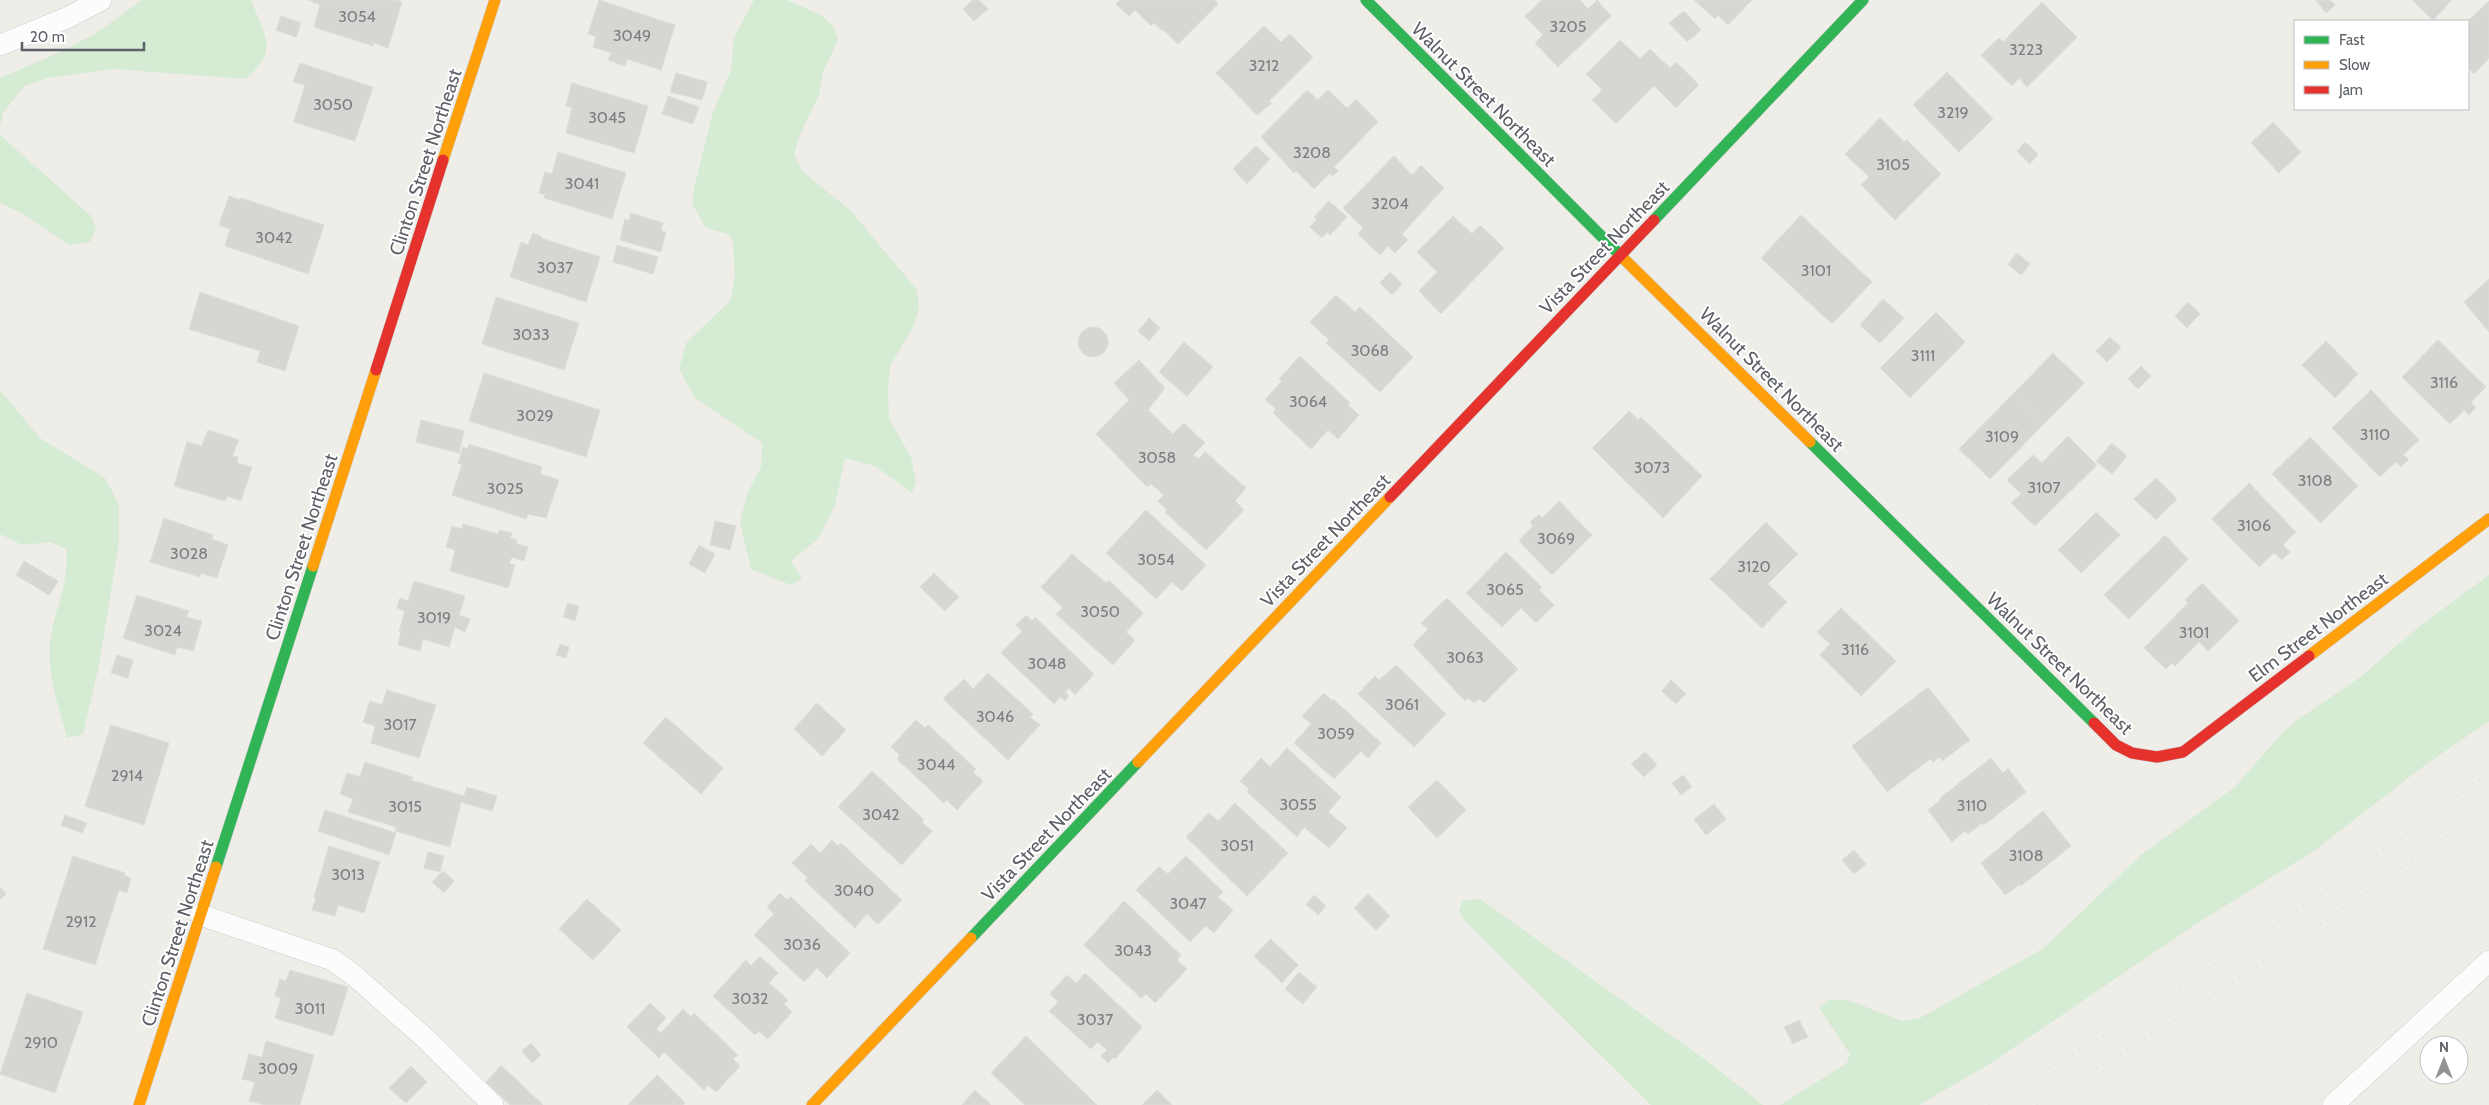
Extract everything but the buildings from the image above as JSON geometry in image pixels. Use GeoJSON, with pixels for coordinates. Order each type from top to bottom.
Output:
{"type":"FeatureCollection","features":[{"type":"Feature","properties":{"kind":"street","name":"Clinton Street Northeast"},"geometry":{"type":"LineString","coordinates":[[139,1105],[495,0]]}},
{"type":"Feature","properties":{"kind":"street","name":"Walnut Street Northeast"},"geometry":{"type":"LineString","coordinates":[[1366,0],[1620,255],[2116,745],[2126,752],[2152,758],[2166,757]]}},
{"type":"Feature","properties":{"kind":"street","name":"Vista Street Northeast"},"geometry":{"type":"LineString","coordinates":[[812,1105],[1863,0]]}},
{"type":"Feature","properties":{"kind":"street","name":"Elm Street Northeast"},"geometry":{"type":"LineString","coordinates":[[2166,757],[2183,752],[2489,519]]}},
{"type":"Feature","properties":{"kind":"lane"},"geometry":{"type":"LineString","coordinates":[[0,45],[69,17],[101,0]]}},
{"type":"Feature","properties":{"kind":"lane"},"geometry":{"type":"LineString","coordinates":[[201,915],[333,960],[356,977],[426,1039],[493,1105]]}},
{"type":"Feature","properties":{"kind":"lane"},"geometry":{"type":"LineString","coordinates":[[2333,1105],[2489,961]]}},
{"type":"Feature","properties":{"kind":"green space"},"geometry":{"type":"Polygon","coordinates":[[[142,0],[251,0],[266,42],[263,60],[245,79],[114,69],[48,78],[24,86],[3,113],[0,127],[0,78],[58,53],[95,34],[142,0]]]}},
{"type":"Feature","properties":{"kind":"green space"},"geometry":{"type":"Polygon","coordinates":[[[754,0],[787,0],[821,15],[833,26],[838,40],[823,72],[819,95],[798,139],[794,154],[802,171],[851,211],[917,290],[919,309],[912,329],[890,366],[888,392],[889,419],[911,457],[916,482],[912,493],[875,466],[845,458],[835,505],[818,539],[791,561],[802,579],[791,585],[751,569],[740,522],[748,492],[761,467],[762,443],[695,398],[679,369],[686,343],[730,301],[735,277],[733,241],[728,234],[706,228],[692,204],[713,112],[731,70],[734,37],[754,0]]]}},
{"type":"Feature","properties":{"kind":"green space"},"geometry":{"type":"Polygon","coordinates":[[[0,135],[92,217],[96,228],[90,242],[69,245],[25,215],[0,203],[0,135]]]}},
{"type":"Feature","properties":{"kind":"green space"},"geometry":{"type":"Polygon","coordinates":[[[0,390],[40,438],[105,478],[119,505],[119,542],[99,665],[83,734],[67,738],[54,691],[50,667],[52,631],[66,573],[66,549],[50,542],[22,545],[0,534],[0,390]]]}},
{"type":"Feature","properties":{"kind":"green space"},"geometry":{"type":"Polygon","coordinates":[[[2489,575],[2489,721],[2425,765],[2314,851],[2199,922],[1991,1063],[1919,1105],[1780,1105],[1847,1063],[1850,1054],[1819,1008],[1828,1000],[1848,1000],[1902,1021],[1920,1018],[2044,948],[2141,855],[2235,787],[2283,732],[2300,718],[2359,678],[2421,625],[2489,575]]]}},
{"type":"Feature","properties":{"kind":"green space"},"geometry":{"type":"Polygon","coordinates":[[[1480,899],[1710,1063],[1763,1105],[1651,1105],[1464,920],[1459,911],[1462,901],[1480,899]]]}},
{"type":"Feature","properties":{"kind":"railway"},"geometry":{"type":"LineString","coordinates":[[1989,1105],[2118,1027],[2244,946],[2368,861],[2489,772]]}},
{"type":"Feature","properties":{"kind":"railway"},"geometry":{"type":"LineString","coordinates":[[2037,1105],[2153,1034],[2267,960],[2379,884],[2489,804]]}},
{"type":"Feature","properties":{"kind":"traffic: fast"},"geometry":{"type":"LineString","coordinates":[[1366,0],[1624,259]]}},
{"type":"Feature","properties":{"kind":"traffic: fast"},"geometry":{"type":"LineString","coordinates":[[1654,220],[1863,0]]}},
{"type":"Feature","properties":{"kind":"traffic: fast"},"geometry":{"type":"LineString","coordinates":[[1810,442],[2094,723]]}},
{"type":"Feature","properties":{"kind":"traffic: fast"},"geometry":{"type":"LineString","coordinates":[[216,867],[313,566]]}},
{"type":"Feature","properties":{"kind":"traffic: fast"},"geometry":{"type":"LineString","coordinates":[[971,938],[1138,762]]}},
{"type":"Feature","properties":{"kind":"traffic: slow"},"geometry":{"type":"LineString","coordinates":[[443,160],[495,0]]}},
{"type":"Feature","properties":{"kind":"traffic: slow"},"geometry":{"type":"LineString","coordinates":[[1624,259],[1810,442]]}},
{"type":"Feature","properties":{"kind":"traffic: slow"},"geometry":{"type":"LineString","coordinates":[[313,566],[376,370]]}},
{"type":"Feature","properties":{"kind":"traffic: slow"},"geometry":{"type":"LineString","coordinates":[[1138,762],[1390,497]]}},
{"type":"Feature","properties":{"kind":"traffic: slow"},"geometry":{"type":"LineString","coordinates":[[2309,656],[2489,519]]}},
{"type":"Feature","properties":{"kind":"traffic: slow"},"geometry":{"type":"LineString","coordinates":[[139,1105],[216,867]]}},
{"type":"Feature","properties":{"kind":"traffic: slow"},"geometry":{"type":"LineString","coordinates":[[812,1105],[971,938]]}},
{"type":"Feature","properties":{"kind":"traffic: jam"},"geometry":{"type":"LineString","coordinates":[[376,370],[443,160]]}},
{"type":"Feature","properties":{"kind":"traffic: jam"},"geometry":{"type":"LineString","coordinates":[[1390,497],[1654,220]]}},
{"type":"Feature","properties":{"kind":"traffic: jam"},"geometry":{"type":"LineString","coordinates":[[2094,723],[2116,745],[2132,753],[2157,757],[2183,752],[2309,656]]}}]}
